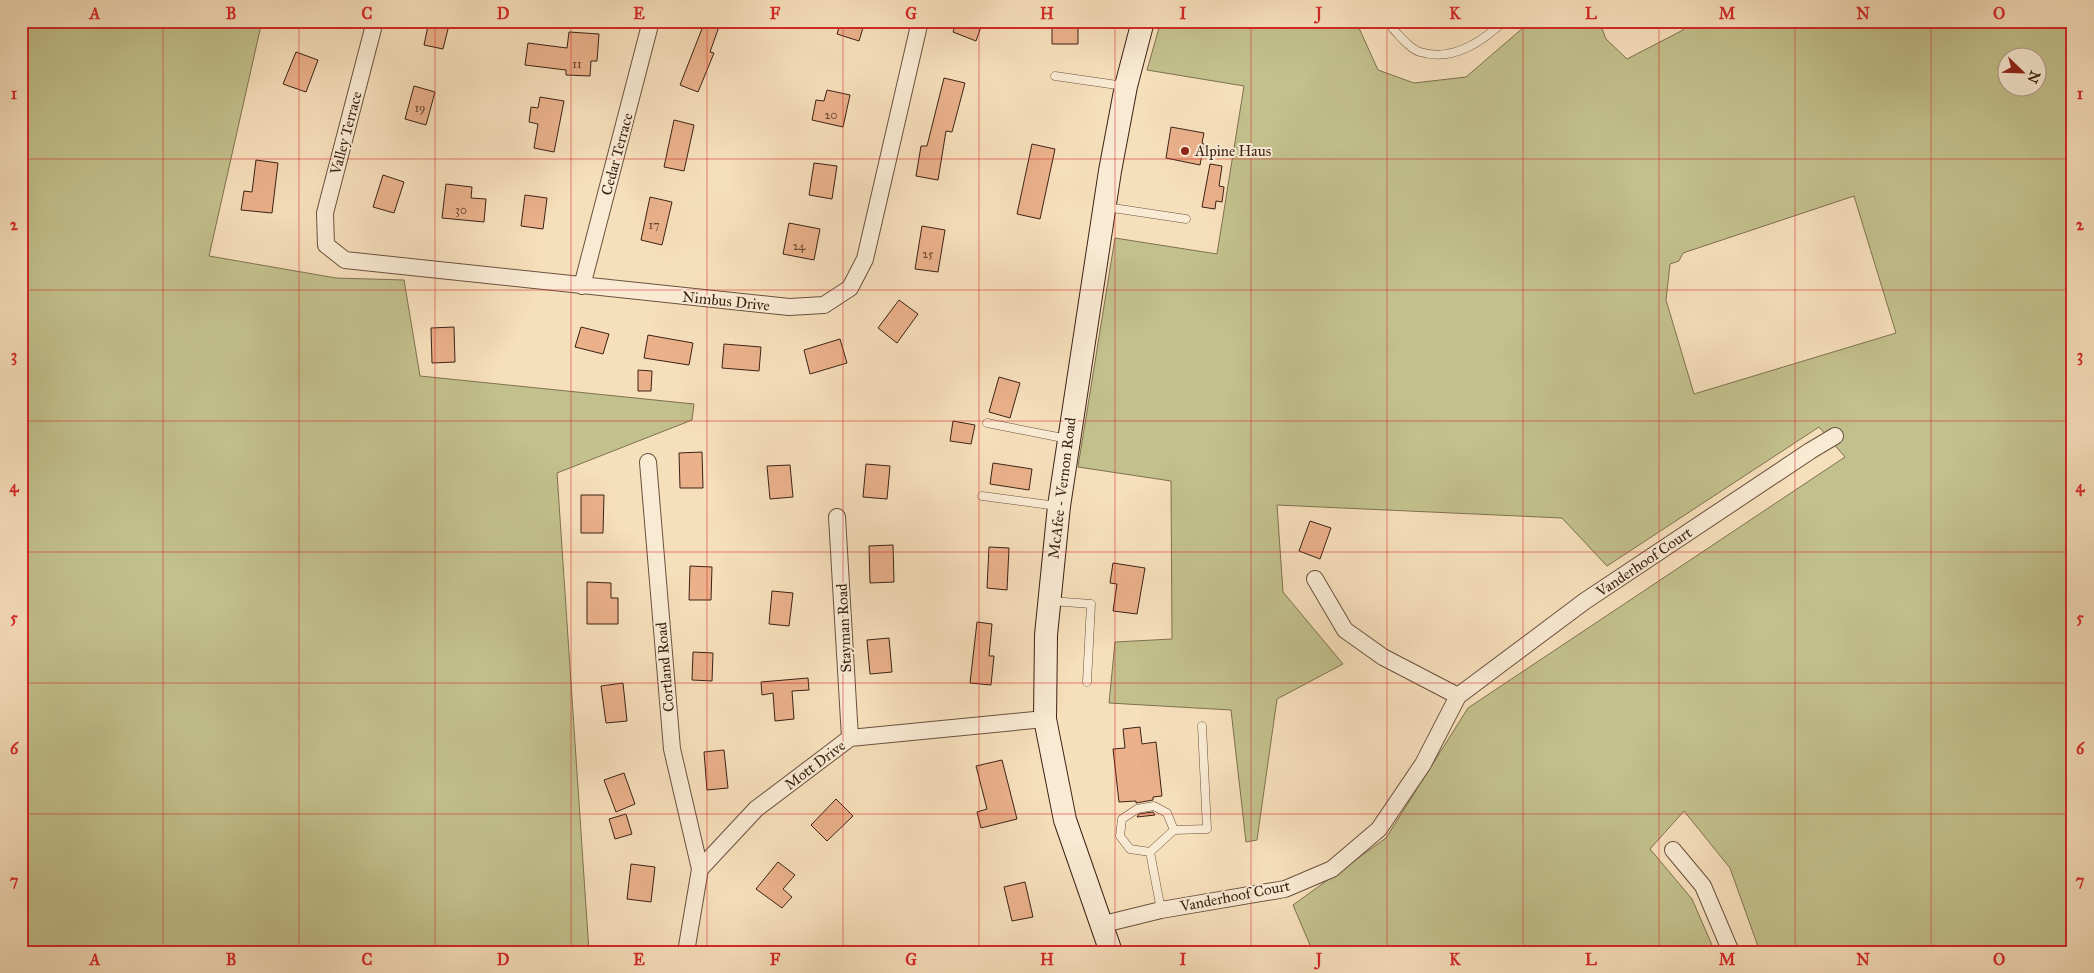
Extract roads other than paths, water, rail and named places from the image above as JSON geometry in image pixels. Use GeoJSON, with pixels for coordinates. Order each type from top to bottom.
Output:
{"type":"FeatureCollection","features":[{"type":"Feature","properties":{"kind":"main road","name":"McAfee - Vernon Road"},"geometry":{"type":"LineString","coordinates":[[1111,952],[1100,925],[1065,820],[1045,719],[1049,601],[1068,440],[1104,206],[1126,86],[1143,21]]}},
{"type":"Feature","properties":{"kind":"street","name":"Valley Terrace"},"geometry":{"type":"LineString","coordinates":[[326,245],[324,213],[375,21]]}},
{"type":"Feature","properties":{"kind":"street","name":"Cedar Terrace"},"geometry":{"type":"LineString","coordinates":[[582,286],[651,21]]}},
{"type":"Feature","properties":{"kind":"street","name":"Nimbus Drive"},"geometry":{"type":"LineString","coordinates":[[326,245],[344,260],[789,307],[824,305],[850,288],[865,259],[920,21]]}},
{"type":"Feature","properties":{"kind":"street","name":"Vanderhoof Court"},"geometry":{"type":"LineString","coordinates":[[1100,925],[1161,910],[1285,889],[1332,869],[1379,829],[1423,764],[1458,696],[1585,601],[1836,436]]}},
{"type":"Feature","properties":{"kind":"street","name":"Cortland Road"},"geometry":{"type":"LineString","coordinates":[[648,462],[672,749],[700,869]]}},
{"type":"Feature","properties":{"kind":"street","name":"Stayman Road"},"geometry":{"type":"LineString","coordinates":[[837,517],[850,738]]}},
{"type":"Feature","properties":{"kind":"street"},"geometry":{"type":"LineString","coordinates":[[1315,579],[1345,630],[1383,657],[1458,696]]}},
{"type":"Feature","properties":{"kind":"street","name":"Mott Drive"},"geometry":{"type":"LineString","coordinates":[[700,869],[756,809],[850,738],[1045,719]]}},
{"type":"Feature","properties":{"kind":"street"},"geometry":{"type":"LineString","coordinates":[[1673,850],[1703,886],[1732,952]]}},
{"type":"Feature","properties":{"kind":"street"},"geometry":{"type":"LineString","coordinates":[[686,952],[700,869]]}},
{"type":"Feature","properties":{"kind":"lane"},"geometry":{"type":"LineString","coordinates":[[1392,21],[1393,29],[1419,52],[1445,54],[1471,47],[1504,21]]}},
{"type":"Feature","properties":{"kind":"lane"},"geometry":{"type":"LineString","coordinates":[[1055,76],[1126,86]]}},
{"type":"Feature","properties":{"kind":"lane"},"geometry":{"type":"LineString","coordinates":[[1104,206],[1186,220]]}},
{"type":"Feature","properties":{"kind":"lane"},"geometry":{"type":"LineString","coordinates":[[987,423],[1068,440]]}},
{"type":"Feature","properties":{"kind":"lane"},"geometry":{"type":"LineString","coordinates":[[982,496],[1059,506]]}},
{"type":"Feature","properties":{"kind":"lane"},"geometry":{"type":"LineString","coordinates":[[1049,601],[1091,604],[1087,682]]}},
{"type":"Feature","properties":{"kind":"lane"},"geometry":{"type":"LineString","coordinates":[[1150,852],[1174,830],[1207,829],[1202,726]]}},
{"type":"Feature","properties":{"kind":"lane"},"geometry":{"type":"LineString","coordinates":[[1150,852],[1130,849],[1120,836],[1122,819],[1137,809],[1154,806],[1167,813],[1174,830]]}},
{"type":"Feature","properties":{"kind":"lane"},"geometry":{"type":"LineString","coordinates":[[1150,852],[1161,910]]}},
{"type":"Feature","properties":{"kind":"place","name":"Alpine Haus"},"geometry":{"type":"Point","coordinates":[1185,151]}}]}
